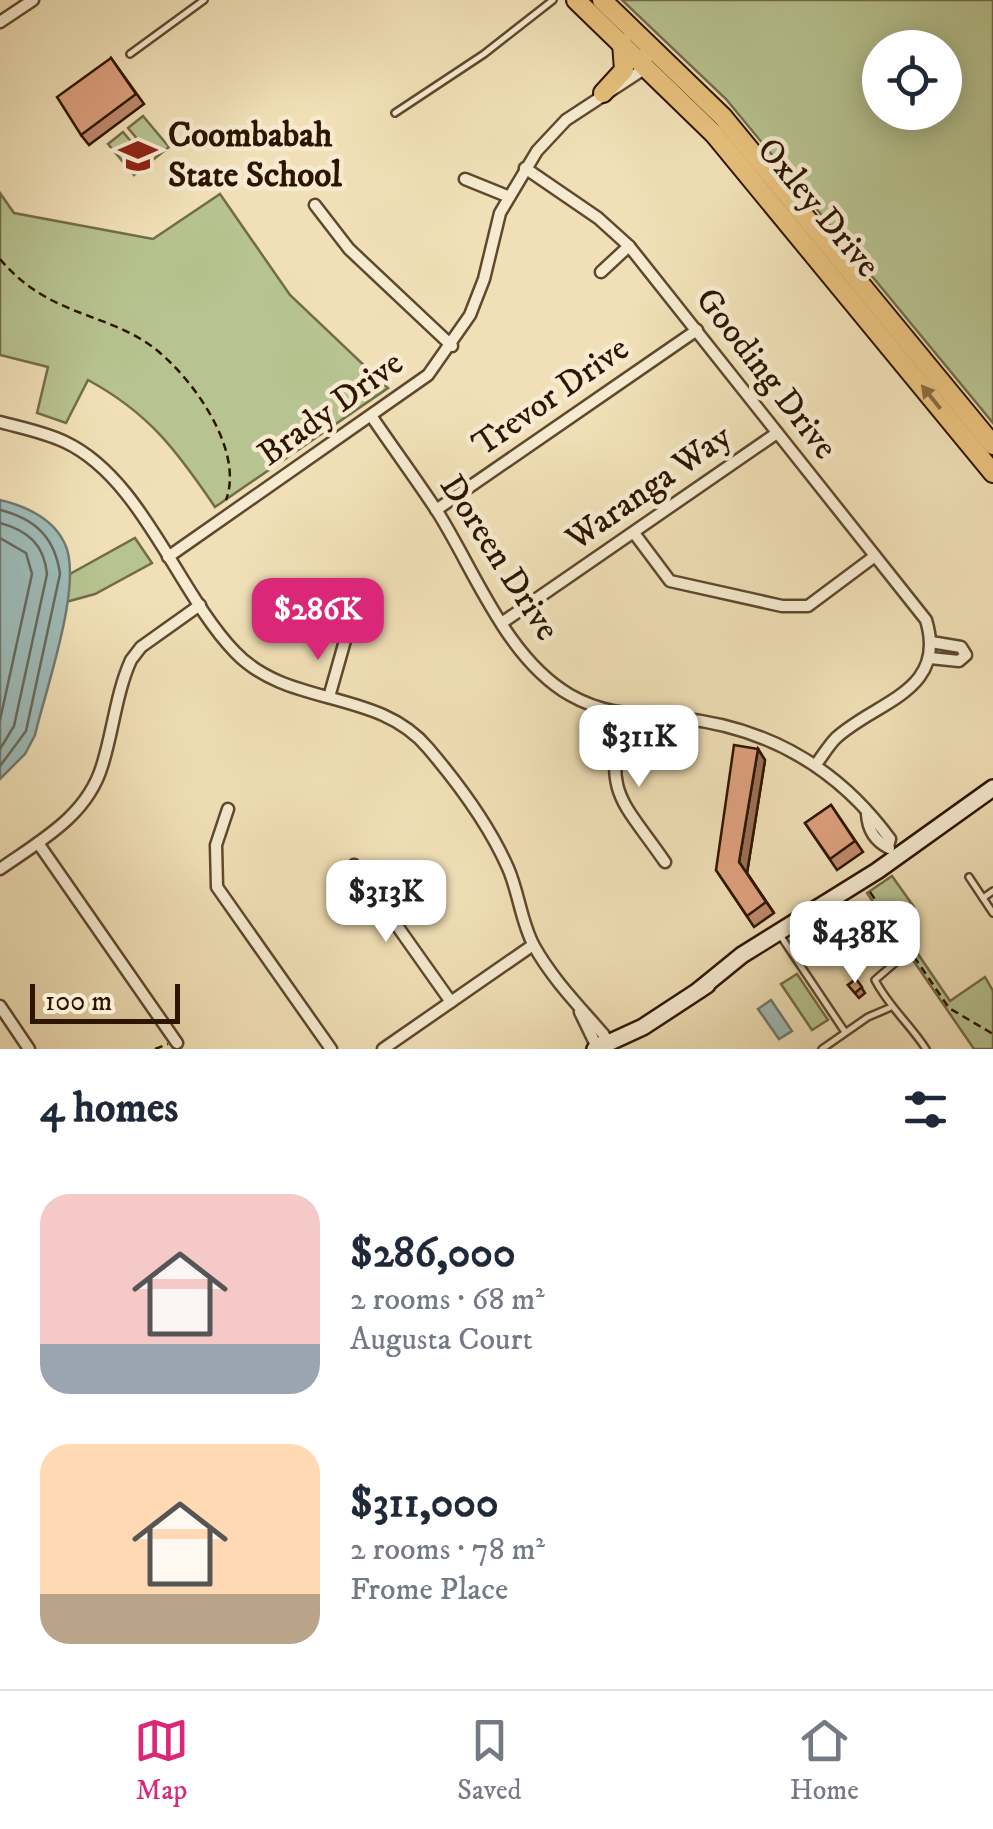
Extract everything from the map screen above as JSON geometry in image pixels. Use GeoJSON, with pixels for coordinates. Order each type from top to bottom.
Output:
{"type":"FeatureCollection","features":[{"type":"Feature","properties":{"kind":"main road","name":"Oxley Drive"},"geometry":{"type":"LineString","coordinates":[[576,0],[647,67],[738,163],[993,473]]}},
{"type":"Feature","properties":{"kind":"main road","name":"Oxley Drive"},"geometry":{"type":"LineString","coordinates":[[602,0],[741,139],[993,445]]}},
{"type":"Feature","properties":{"kind":"main road"},"geometry":{"type":"LineString","coordinates":[[603,93],[624,70],[622,43]]}},
{"type":"Feature","properties":{"kind":"main road"},"geometry":{"type":"LineString","coordinates":[[679,73],[671,75],[672,81],[725,136],[738,163]]}},
{"type":"Feature","properties":{"kind":"street"},"geometry":{"type":"LineString","coordinates":[[0,22],[33,0]]}},
{"type":"Feature","properties":{"kind":"street"},"geometry":{"type":"LineString","coordinates":[[644,40],[647,67]]}},
{"type":"Feature","properties":{"kind":"street","name":"Brady Drive"},"geometry":{"type":"LineString","coordinates":[[168,557],[419,383],[452,346],[478,296],[507,196],[525,168],[555,129],[603,93],[647,67]]}},
{"type":"Feature","properties":{"kind":"street","name":"Gooding Drive"},"geometry":{"type":"LineString","coordinates":[[525,168],[598,218],[629,246],[919,608],[932,642],[961,646],[966,655],[960,662],[930,658],[912,685],[836,738],[817,762]]}},
{"type":"Feature","properties":{"kind":"street"},"geometry":{"type":"LineString","coordinates":[[465,179],[507,196]]}},
{"type":"Feature","properties":{"kind":"street"},"geometry":{"type":"LineString","coordinates":[[315,205],[349,249],[452,346]]}},
{"type":"Feature","properties":{"kind":"street"},"geometry":{"type":"LineString","coordinates":[[601,272],[629,246]]}},
{"type":"Feature","properties":{"kind":"street","name":"Trevor Drive"},"geometry":{"type":"LineString","coordinates":[[436,510],[697,330]]}},
{"type":"Feature","properties":{"kind":"street","name":"Doreen Drive"},"geometry":{"type":"LineString","coordinates":[[372,417],[543,676],[568,694],[621,714],[730,727],[782,744],[817,762],[868,814],[868,826],[880,844],[891,850]]}},
{"type":"Feature","properties":{"kind":"street"},"geometry":{"type":"LineString","coordinates":[[0,422],[68,443],[94,462],[116,484],[235,652],[257,670],[390,717],[430,750],[502,855],[533,945],[580,1012],[594,1042],[604,1048],[747,962],[779,934],[861,878],[891,850],[934,828],[993,788]]}},
{"type":"Feature","properties":{"kind":"street","name":"Waranga Way"},"geometry":{"type":"LineString","coordinates":[[504,622],[777,434]]}},
{"type":"Feature","properties":{"kind":"street"},"geometry":{"type":"LineString","coordinates":[[634,533],[670,581],[782,606],[808,606],[875,556]]}},
{"type":"Feature","properties":{"kind":"street"},"geometry":{"type":"LineString","coordinates":[[0,869],[78,810],[97,780],[126,670],[136,653],[200,606]]}},
{"type":"Feature","properties":{"kind":"street"},"geometry":{"type":"LineString","coordinates":[[329,697],[345,638]]}},
{"type":"Feature","properties":{"kind":"street"},"geometry":{"type":"LineString","coordinates":[[930,658],[932,642]]}},
{"type":"Feature","properties":{"kind":"street"},"geometry":{"type":"LineString","coordinates":[[621,714],[612,768],[616,792],[665,862]]}},
{"type":"Feature","properties":{"kind":"street"},"geometry":{"type":"LineString","coordinates":[[228,809],[216,846],[217,887],[331,1049]]}},
{"type":"Feature","properties":{"kind":"street"},"geometry":{"type":"LineString","coordinates":[[38,843],[177,1043]]}},
{"type":"Feature","properties":{"kind":"street"},"geometry":{"type":"LineString","coordinates":[[354,866],[452,1002]]}},
{"type":"Feature","properties":{"kind":"street"},"geometry":{"type":"LineString","coordinates":[[383,1049],[533,945]]}},
{"type":"Feature","properties":{"kind":"street"},"geometry":{"type":"LineString","coordinates":[[0,1006],[29,1049]]}},
{"type":"Feature","properties":{"kind":"lane"},"geometry":{"type":"LineString","coordinates":[[130,54],[204,0]]}},
{"type":"Feature","properties":{"kind":"lane"},"geometry":{"type":"LineString","coordinates":[[395,112],[484,54],[553,0]]}},
{"type":"Feature","properties":{"kind":"lane"},"geometry":{"type":"LineString","coordinates":[[969,878],[993,913]]}},
{"type":"Feature","properties":{"kind":"lane"},"geometry":{"type":"LineString","coordinates":[[983,898],[993,891]]}},
{"type":"Feature","properties":{"kind":"lane"},"geometry":{"type":"LineString","coordinates":[[779,934],[845,1032]]}},
{"type":"Feature","properties":{"kind":"lane"},"geometry":{"type":"LineString","coordinates":[[896,962],[876,978],[889,1008],[908,1021],[926,1049]]}},
{"type":"Feature","properties":{"kind":"lane"},"geometry":{"type":"LineString","coordinates":[[822,1049],[889,1008]]}},
{"type":"Feature","properties":{"kind":"path"},"geometry":{"type":"LineString","coordinates":[[0,259],[15,277],[46,300],[158,351],[185,380],[216,426],[234,480],[226,500]]}},
{"type":"Feature","properties":{"kind":"path"},"geometry":{"type":"LineString","coordinates":[[861,878],[949,1008],[993,1034]]}},
{"type":"Feature","properties":{"kind":"green space"},"geometry":{"type":"Polygon","coordinates":[[[622,0],[993,0],[993,423],[726,99],[622,0]]]}},
{"type":"Feature","properties":{"kind":"green space"},"geometry":{"type":"Polygon","coordinates":[[[143,116],[169,147],[154,159],[128,128],[143,116]]]}},
{"type":"Feature","properties":{"kind":"green space"},"geometry":{"type":"Polygon","coordinates":[[[123,132],[149,163],[134,175],[108,144],[123,132]]]}},
{"type":"Feature","properties":{"kind":"green space"},"geometry":{"type":"Polygon","coordinates":[[[0,193],[14,213],[153,239],[220,194],[290,295],[388,388],[215,507],[188,468],[145,420],[88,380],[66,423],[37,413],[48,367],[0,355],[0,193]]]}},
{"type":"Feature","properties":{"kind":"green space"},"geometry":{"type":"Polygon","coordinates":[[[135,538],[152,563],[95,594],[66,602],[70,574],[135,538]]]}},
{"type":"Feature","properties":{"kind":"green space"},"geometry":{"type":"Polygon","coordinates":[[[892,876],[914,907],[895,920],[950,1001],[985,977],[993,991],[993,1049],[974,1049],[867,893],[892,876]]]}},
{"type":"Feature","properties":{"kind":"green space"},"geometry":{"type":"Polygon","coordinates":[[[797,974],[828,1020],[812,1030],[781,984],[797,974]]]}},
{"type":"Feature","properties":{"kind":"water"},"geometry":{"type":"Polygon","coordinates":[[[0,500],[37,514],[59,534],[69,559],[70,582],[61,636],[35,735],[25,754],[0,779],[0,500]]]}},
{"type":"Feature","properties":{"kind":"water"},"geometry":{"type":"Polygon","coordinates":[[[771,1000],[792,1031],[779,1039],[758,1009],[771,1000]]]}},
{"type":"Feature","properties":{"kind":"building"},"geometry":{"type":"Polygon","coordinates":[[[111,58],[136,94],[81,135],[57,97],[111,58]]]}},
{"type":"Feature","properties":{"kind":"building"},"geometry":{"type":"Polygon","coordinates":[[[734,745],[758,749],[739,862],[766,902],[747,916],[716,870],[734,745]]]}},
{"type":"Feature","properties":{"kind":"building"},"geometry":{"type":"Polygon","coordinates":[[[831,805],[855,841],[830,859],[805,823],[831,805]]]}},
{"type":"Feature","properties":{"kind":"building"},"geometry":{"type":"Polygon","coordinates":[[[856,979],[862,987],[855,993],[848,985],[856,979]]]}},
{"type":"Feature","properties":{"kind":"place","name":"Coombabah State School"},"geometry":{"type":"Point","coordinates":[138,156]}}]}
